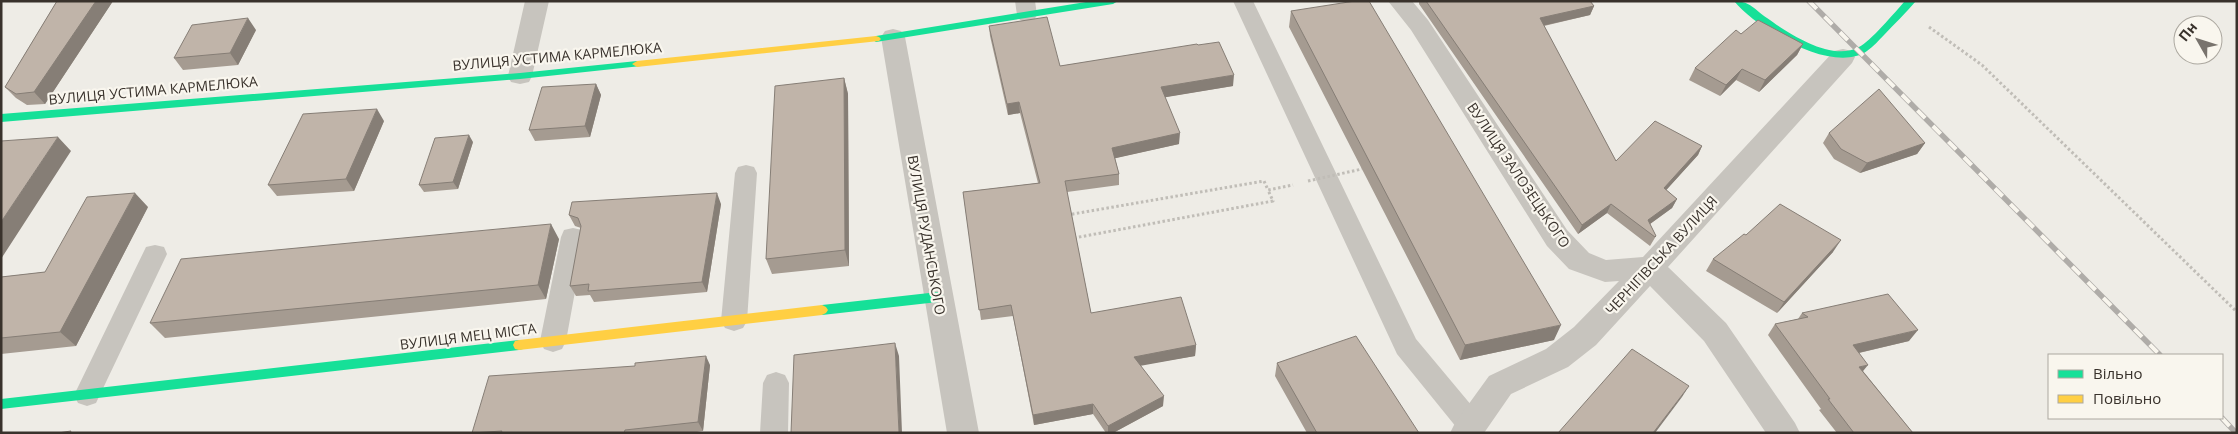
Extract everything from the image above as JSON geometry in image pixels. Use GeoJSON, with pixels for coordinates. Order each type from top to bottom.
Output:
{"type":"FeatureCollection","features":[{"type":"Feature","properties":{"kind":"street"},"geometry":{"type":"LineString","coordinates":[[520,76],[537,1]]}},
{"type":"Feature","properties":{"kind":"street","name":"ВУЛИЦЯ УСТИМА КАРМЕЛЮКА"},"geometry":{"type":"LineString","coordinates":[[1,118],[520,76],[893,37],[1026,8],[1113,1]]}},
{"type":"Feature","properties":{"kind":"street","name":"ВУЛИЦЯ ЗАЛОЗЕЦЬКОГО"},"geometry":{"type":"LineString","coordinates":[[1399,1],[1420,25],[1557,238],[1579,261],[1605,271],[1650,268]]}},
{"type":"Feature","properties":{"kind":"street"},"geometry":{"type":"LineString","coordinates":[[1739,1],[1751,14],[1798,42],[1843,57],[1859,52],[1908,5]]}},
{"type":"Feature","properties":{"kind":"street","name":"ВУЛИЦЯ РУДАНСЬКОГО"},"geometry":{"type":"LineString","coordinates":[[893,37],[963,433]]}},
{"type":"Feature","properties":{"kind":"street","name":"ЧЕРНІГІВСЬКА ВУЛИЦЯ"},"geometry":{"type":"LineString","coordinates":[[1469,429],[1500,385],[1557,358],[1585,336],[1650,268],[1843,57]]}},
{"type":"Feature","properties":{"kind":"street"},"geometry":{"type":"LineString","coordinates":[[1650,268],[1715,332],[1784,433]]}},
{"type":"Feature","properties":{"kind":"street","name":"ВУЛИЦЯ МЕЦ МІСТА"},"geometry":{"type":"LineString","coordinates":[[1,404],[938,297]]}},
{"type":"Feature","properties":{"kind":"lane"},"geometry":{"type":"LineString","coordinates":[[1243,1],[1406,346],[1469,429]]}},
{"type":"Feature","properties":{"kind":"lane"},"geometry":{"type":"LineString","coordinates":[[734,321],[746,173]]}},
{"type":"Feature","properties":{"kind":"lane"},"geometry":{"type":"LineString","coordinates":[[553,341],[573,237]]}},
{"type":"Feature","properties":{"kind":"lane"},"geometry":{"type":"LineString","coordinates":[[87,395],[155,254]]}},
{"type":"Feature","properties":{"kind":"lane"},"geometry":{"type":"LineString","coordinates":[[774,433],[776,383]]}},
{"type":"Feature","properties":{"kind":"path"},"geometry":{"type":"LineString","coordinates":[[1908,5],[1982,65],[2237,312]]}},
{"type":"Feature","properties":{"kind":"path"},"geometry":{"type":"LineString","coordinates":[[1268,190],[1362,169]]}},
{"type":"Feature","properties":{"kind":"path"},"geometry":{"type":"LineString","coordinates":[[1062,216],[1264,181],[1273,201],[1067,239]]}},
{"type":"Feature","properties":{"kind":"building"},"geometry":{"type":"Polygon","coordinates":[[[57,1],[96,1],[34,92],[16,94],[5,87],[57,1]]]}},
{"type":"Feature","properties":{"kind":"building"},"geometry":{"type":"Polygon","coordinates":[[[1355,1],[1369,1],[1561,325],[1465,345],[1291,11],[1355,1]]]}},
{"type":"Feature","properties":{"kind":"building"},"geometry":{"type":"Polygon","coordinates":[[[1426,1],[1590,1],[1594,6],[1540,18],[1616,161],[1655,121],[1702,146],[1664,188],[1677,199],[1648,220],[1655,237],[1611,204],[1582,225],[1426,1]]]}},
{"type":"Feature","properties":{"kind":"building"},"geometry":{"type":"Polygon","coordinates":[[[1047,17],[1060,66],[1219,42],[1234,75],[1161,87],[1180,133],[1112,148],[1119,174],[1065,181],[1091,313],[1181,297],[1196,345],[1134,357],[1164,396],[1108,426],[1093,404],[1033,415],[1011,305],[979,310],[963,192],[1040,183],[1019,102],[1007,104],[989,26],[1047,17]]]}},
{"type":"Feature","properties":{"kind":"building"},"geometry":{"type":"Polygon","coordinates":[[[248,18],[230,53],[174,58],[192,25],[248,18]]]}},
{"type":"Feature","properties":{"kind":"building"},"geometry":{"type":"Polygon","coordinates":[[[1758,20],[1803,44],[1765,80],[1742,69],[1726,85],[1695,68],[1736,30],[1741,34],[1758,20]]]}},
{"type":"Feature","properties":{"kind":"building"},"geometry":{"type":"Polygon","coordinates":[[[844,78],[845,250],[766,259],[775,86],[844,78]]]}},
{"type":"Feature","properties":{"kind":"building"},"geometry":{"type":"Polygon","coordinates":[[[596,84],[585,126],[529,130],[542,87],[596,84]]]}},
{"type":"Feature","properties":{"kind":"building"},"geometry":{"type":"Polygon","coordinates":[[[1879,89],[1925,143],[1867,163],[1841,149],[1829,133],[1879,89]]]}},
{"type":"Feature","properties":{"kind":"building"},"geometry":{"type":"Polygon","coordinates":[[[377,109],[346,179],[268,185],[303,114],[377,109]]]}},
{"type":"Feature","properties":{"kind":"building"},"geometry":{"type":"Polygon","coordinates":[[[469,135],[453,182],[419,185],[435,138],[469,135]]]}},
{"type":"Feature","properties":{"kind":"building"},"geometry":{"type":"Polygon","coordinates":[[[58,137],[1,222],[1,141],[58,137]]]}},
{"type":"Feature","properties":{"kind":"building"},"geometry":{"type":"Polygon","coordinates":[[[135,193],[60,332],[1,338],[1,277],[45,272],[87,197],[135,193]]]}},
{"type":"Feature","properties":{"kind":"building"},"geometry":{"type":"Polygon","coordinates":[[[717,193],[702,282],[588,291],[589,284],[570,286],[581,226],[578,218],[569,215],[572,202],[717,193]]]}},
{"type":"Feature","properties":{"kind":"building"},"geometry":{"type":"Polygon","coordinates":[[[1780,204],[1841,240],[1784,302],[1713,259],[1744,234],[1746,235],[1780,204]]]}},
{"type":"Feature","properties":{"kind":"building"},"geometry":{"type":"Polygon","coordinates":[[[551,224],[538,285],[150,323],[181,259],[551,224]]]}},
{"type":"Feature","properties":{"kind":"building"},"geometry":{"type":"Polygon","coordinates":[[[1888,294],[1918,330],[1853,345],[1868,365],[1859,367],[1913,433],[1854,433],[1775,324],[1808,317],[1802,313],[1888,294]]]}},
{"type":"Feature","properties":{"kind":"building"},"geometry":{"type":"Polygon","coordinates":[[[1356,336],[1419,433],[1317,433],[1277,363],[1356,336]]]}},
{"type":"Feature","properties":{"kind":"building"},"geometry":{"type":"Polygon","coordinates":[[[895,343],[899,433],[791,433],[794,355],[895,343]]]}},
{"type":"Feature","properties":{"kind":"building"},"geometry":{"type":"Polygon","coordinates":[[[1632,349],[1689,386],[1653,433],[1558,433],[1632,349]]]}},
{"type":"Feature","properties":{"kind":"building"},"geometry":{"type":"Polygon","coordinates":[[[706,356],[698,422],[625,430],[624,433],[501,433],[502,431],[472,433],[489,376],[635,366],[635,363],[706,356]]]}},
{"type":"Feature","properties":{"kind":"railway"},"geometry":{"type":"LineString","coordinates":[[1809,1],[2159,354]]}},
{"type":"Feature","properties":{"kind":"railway"},"geometry":{"type":"LineString","coordinates":[[2223,419],[2236,433]]}},
{"type":"Feature","properties":{"kind":"traffic: fast"},"geometry":{"type":"LineString","coordinates":[[876,39],[1113,1]]}},
{"type":"Feature","properties":{"kind":"traffic: fast"},"geometry":{"type":"LineString","coordinates":[[1739,1],[1781,32],[1817,50],[1834,54],[1850,54],[1864,49],[1911,1]]}},
{"type":"Feature","properties":{"kind":"traffic: fast"},"geometry":{"type":"LineString","coordinates":[[1,118],[520,76],[637,64]]}},
{"type":"Feature","properties":{"kind":"traffic: fast"},"geometry":{"type":"LineString","coordinates":[[822,310],[938,297]]}},
{"type":"Feature","properties":{"kind":"traffic: fast"},"geometry":{"type":"LineString","coordinates":[[1,404],[519,345]]}},
{"type":"Feature","properties":{"kind":"traffic: slow"},"geometry":{"type":"LineString","coordinates":[[637,64],[876,39]]}},
{"type":"Feature","properties":{"kind":"traffic: slow"},"geometry":{"type":"LineString","coordinates":[[519,345],[822,310]]}}]}
